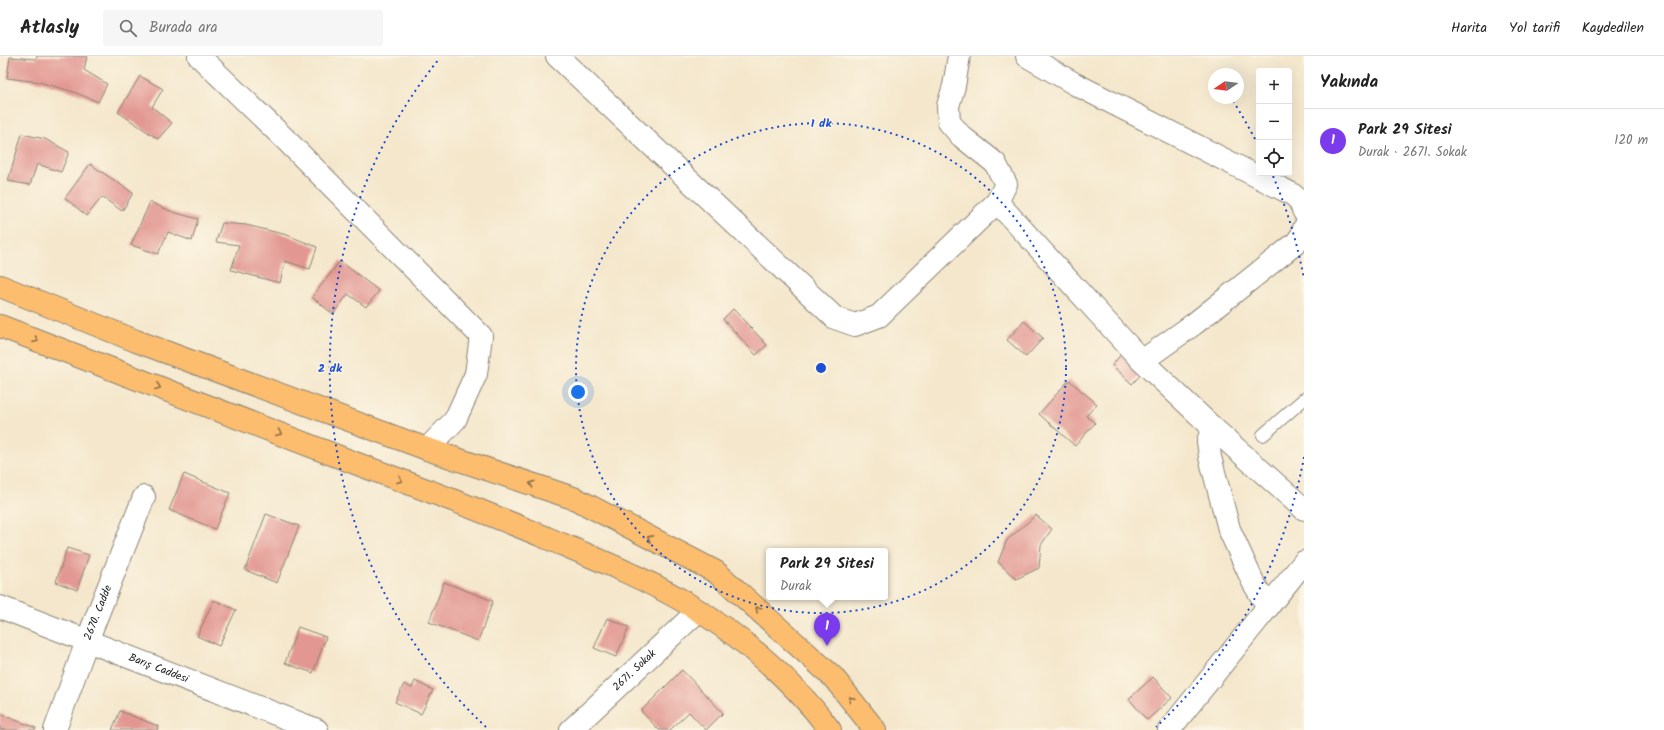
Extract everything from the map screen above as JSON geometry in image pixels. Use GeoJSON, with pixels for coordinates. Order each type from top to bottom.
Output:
{"type":"FeatureCollection","features":[{"type":"Feature","properties":{"kind":"main road"},"geometry":{"type":"LineString","coordinates":[[0,286],[136,341],[427,449],[576,499],[716,572],[833,677],[875,730]]}},
{"type":"Feature","properties":{"kind":"main road"},"geometry":{"type":"LineString","coordinates":[[0,326],[521,527],[630,575],[682,601],[730,632],[773,668],[815,710],[830,730]]}},
{"type":"Feature","properties":{"kind":"street"},"geometry":{"type":"LineString","coordinates":[[199,56],[286,140],[481,336],[476,374],[455,420],[427,449]]}},
{"type":"Feature","properties":{"kind":"street"},"geometry":{"type":"LineString","coordinates":[[556,56],[836,318],[855,325],[879,316],[997,202],[1006,184],[995,163],[961,136],[949,122],[948,106],[954,86],[959,56]]}},
{"type":"Feature","properties":{"kind":"street"},"geometry":{"type":"LineString","coordinates":[[1027,56],[1075,84],[1292,194],[1299,200],[1304,214],[1302,235],[1296,243],[1194,324],[1142,361]]}},
{"type":"Feature","properties":{"kind":"street"},"geometry":{"type":"LineString","coordinates":[[997,202],[1142,361],[1212,428],[1304,509]]}},
{"type":"Feature","properties":{"kind":"street"},"geometry":{"type":"LineString","coordinates":[[1212,428],[1208,441],[1210,458],[1229,530],[1253,582],[1268,607]]}},
{"type":"Feature","properties":{"kind":"street","name":"2670. Cadde"},"geometry":{"type":"LineString","coordinates":[[55,730],[87,641],[144,497]]}},
{"type":"Feature","properties":{"kind":"street"},"geometry":{"type":"LineString","coordinates":[[1168,730],[1304,562]]}},
{"type":"Feature","properties":{"kind":"street","name":"Barış Caddesi"},"geometry":{"type":"LineString","coordinates":[[0,607],[304,728]]}},
{"type":"Feature","properties":{"kind":"street","name":"2671. Sokak"},"geometry":{"type":"LineString","coordinates":[[571,730],[698,611]]}},
{"type":"Feature","properties":{"kind":"lane"},"geometry":{"type":"LineString","coordinates":[[1263,435],[1304,399]]}},
{"type":"Feature","properties":{"kind":"building"},"geometry":{"type":"Polygon","coordinates":[[[37,56],[87,56],[84,70],[107,84],[98,102],[74,92],[39,82],[7,78],[10,57],[36,59],[37,56]]]}},
{"type":"Feature","properties":{"kind":"building"},"geometry":{"type":"Polygon","coordinates":[[[140,76],[163,89],[152,107],[172,123],[158,139],[118,112],[140,76]]]}},
{"type":"Feature","properties":{"kind":"building"},"geometry":{"type":"Polygon","coordinates":[[[22,134],[45,139],[69,152],[61,172],[37,164],[30,185],[8,181],[22,134]]]}},
{"type":"Feature","properties":{"kind":"building"},"geometry":{"type":"Polygon","coordinates":[[[90,164],[133,193],[122,211],[102,197],[87,216],[65,198],[90,164]]]}},
{"type":"Feature","properties":{"kind":"building"},"geometry":{"type":"Polygon","coordinates":[[[150,202],[173,212],[198,219],[192,241],[168,232],[158,254],[131,245],[150,202]]]}},
{"type":"Feature","properties":{"kind":"building"},"geometry":{"type":"Polygon","coordinates":[[[222,223],[246,225],[287,235],[317,247],[310,269],[285,261],[280,283],[231,270],[239,245],[216,242],[222,223]]]}},
{"type":"Feature","properties":{"kind":"building"},"geometry":{"type":"Polygon","coordinates":[[[340,261],[379,291],[366,307],[348,294],[333,314],[312,297],[340,261]]]}},
{"type":"Feature","properties":{"kind":"building"},"geometry":{"type":"Polygon","coordinates":[[[733,309],[767,345],[756,355],[723,319],[733,309]]]}},
{"type":"Feature","properties":{"kind":"building"},"geometry":{"type":"Polygon","coordinates":[[[1024,321],[1043,338],[1026,357],[1007,340],[1024,321]]]}},
{"type":"Feature","properties":{"kind":"building"},"geometry":{"type":"Polygon","coordinates":[[[1126,349],[1147,368],[1132,384],[1112,365],[1126,349]]]}},
{"type":"Feature","properties":{"kind":"building"},"geometry":{"type":"Polygon","coordinates":[[[1069,380],[1097,404],[1086,416],[1095,423],[1075,446],[1039,414],[1069,380]]]}},
{"type":"Feature","properties":{"kind":"building"},"geometry":{"type":"Polygon","coordinates":[[[184,474],[230,493],[215,529],[169,510],[184,474]]]}},
{"type":"Feature","properties":{"kind":"building"},"geometry":{"type":"Polygon","coordinates":[[[266,514],[299,526],[277,583],[245,570],[266,514]]]}},
{"type":"Feature","properties":{"kind":"building"},"geometry":{"type":"Polygon","coordinates":[[[1036,515],[1052,529],[1041,545],[1039,568],[1016,579],[998,562],[1007,540],[1036,515]]]}},
{"type":"Feature","properties":{"kind":"building"},"geometry":{"type":"Polygon","coordinates":[[[67,548],[89,555],[77,590],[56,582],[67,548]]]}},
{"type":"Feature","properties":{"kind":"building"},"geometry":{"type":"Polygon","coordinates":[[[444,582],[493,601],[478,641],[429,622],[444,582]]]}},
{"type":"Feature","properties":{"kind":"building"},"geometry":{"type":"Polygon","coordinates":[[[214,600],[236,610],[219,646],[197,636],[214,600]]]}},
{"type":"Feature","properties":{"kind":"building"},"geometry":{"type":"Polygon","coordinates":[[[607,618],[629,627],[616,657],[594,648],[607,618]]]}},
{"type":"Feature","properties":{"kind":"building"},"geometry":{"type":"Polygon","coordinates":[[[298,627],[326,637],[313,673],[285,663],[298,627]]]}},
{"type":"Feature","properties":{"kind":"building"},"geometry":{"type":"Polygon","coordinates":[[[682,670],[723,713],[706,730],[689,712],[670,730],[659,730],[641,711],[682,670]]]}},
{"type":"Feature","properties":{"kind":"building"},"geometry":{"type":"Polygon","coordinates":[[[1153,677],[1172,698],[1147,720],[1129,699],[1153,677]]]}},
{"type":"Feature","properties":{"kind":"building"},"geometry":{"type":"Polygon","coordinates":[[[415,681],[433,690],[421,714],[395,702],[404,684],[412,688],[415,681]]]}},
{"type":"Feature","properties":{"kind":"building"},"geometry":{"type":"Polygon","coordinates":[[[120,711],[158,726],[157,730],[112,730],[120,711]]]}},
{"type":"Feature","properties":{"kind":"building"},"geometry":{"type":"Polygon","coordinates":[[[0,714],[36,728],[35,730],[0,730],[0,714]]]}},
{"type":"Feature","properties":{"kind":"place","name":"Park 29 Sitesi"},"geometry":{"type":"Point","coordinates":[827,646]}}]}
